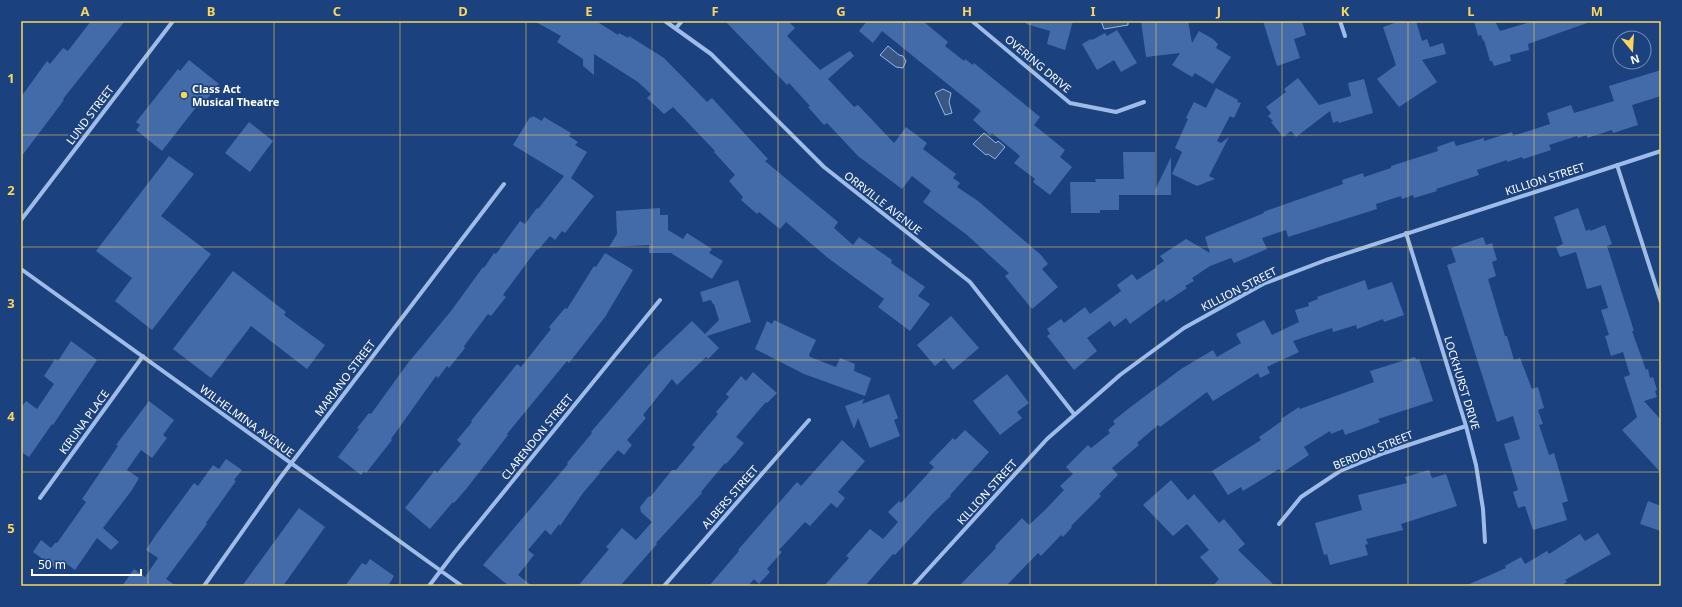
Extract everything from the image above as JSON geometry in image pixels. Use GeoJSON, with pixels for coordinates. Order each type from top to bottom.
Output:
{"type":"FeatureCollection","features":[{"type":"Feature","properties":{"kind":"street","name":"LUND STREET"},"geometry":{"type":"LineString","coordinates":[[21,220],[173,21]]}},
{"type":"Feature","properties":{"kind":"street","name":"ORRVILLE AVENUE"},"geometry":{"type":"LineString","coordinates":[[665,21],[711,54],[824,167],[970,282],[1074,414]]}},
{"type":"Feature","properties":{"kind":"street"},"geometry":{"type":"LineString","coordinates":[[676,28],[682,21]]}},
{"type":"Feature","properties":{"kind":"street","name":"OVERING DRIVE"},"geometry":{"type":"LineString","coordinates":[[972,21],[1070,103],[1116,112],[1144,102]]}},
{"type":"Feature","properties":{"kind":"street"},"geometry":{"type":"LineString","coordinates":[[1340,21],[1345,36]]}},
{"type":"Feature","properties":{"kind":"street","name":"KILLION STREET"},"geometry":{"type":"LineString","coordinates":[[913,586],[1047,439],[1120,375],[1184,328],[1263,284],[1326,260],[1661,151]]}},
{"type":"Feature","properties":{"kind":"street"},"geometry":{"type":"LineString","coordinates":[[1617,165],[1661,302]]}},
{"type":"Feature","properties":{"kind":"street","name":"MARIANO STREET"},"geometry":{"type":"LineString","coordinates":[[204,586],[290,464],[504,184]]}},
{"type":"Feature","properties":{"kind":"street","name":"LOCKHURST DRIVE"},"geometry":{"type":"LineString","coordinates":[[1406,233],[1466,426],[1476,465],[1483,508],[1485,542]]}},
{"type":"Feature","properties":{"kind":"street","name":"WILHELMINA AVENUE"},"geometry":{"type":"LineString","coordinates":[[21,269],[290,464],[462,586]]}},
{"type":"Feature","properties":{"kind":"street","name":"CLARENDON STREET"},"geometry":{"type":"LineString","coordinates":[[429,586],[660,300]]}},
{"type":"Feature","properties":{"kind":"street","name":"KIRUNA PLACE"},"geometry":{"type":"LineString","coordinates":[[40,498],[143,356]]}},
{"type":"Feature","properties":{"kind":"street","name":"ALBERS STREET"},"geometry":{"type":"LineString","coordinates":[[664,586],[809,420]]}},
{"type":"Feature","properties":{"kind":"street","name":"BERDON STREET"},"geometry":{"type":"LineString","coordinates":[[1279,524],[1301,497],[1340,471],[1384,453],[1466,426]]}},
{"type":"Feature","properties":{"kind":"water"},"geometry":{"type":"Polygon","coordinates":[[[1101,21],[1128,21],[1128,25],[1104,29],[1101,21]]]}},
{"type":"Feature","properties":{"kind":"water"},"geometry":{"type":"Polygon","coordinates":[[[888,46],[899,55],[903,56],[906,61],[903,68],[896,67],[880,55],[888,46]]]}},
{"type":"Feature","properties":{"kind":"water"},"geometry":{"type":"Polygon","coordinates":[[[943,89],[951,93],[949,102],[952,113],[945,115],[935,93],[943,89]]]}},
{"type":"Feature","properties":{"kind":"water"},"geometry":{"type":"Polygon","coordinates":[[[984,133],[996,143],[998,141],[1005,147],[995,159],[988,154],[986,155],[973,144],[984,133]]]}},
{"type":"Feature","properties":{"kind":"building"},"geometry":{"type":"Polygon","coordinates":[[[91,21],[125,21],[63,99],[64,100],[21,157],[21,97],[47,61],[50,64],[63,48],[68,51],[91,21]]]}},
{"type":"Feature","properties":{"kind":"building"},"geometry":{"type":"Polygon","coordinates":[[[534,21],[596,21],[618,35],[619,33],[628,38],[629,36],[664,58],[707,102],[712,98],[768,159],[765,161],[838,222],[834,228],[853,245],[859,237],[892,260],[891,263],[925,287],[918,296],[930,304],[910,331],[878,307],[884,299],[828,258],[786,222],[780,229],[759,212],[757,214],[741,200],[743,197],[729,181],[735,175],[714,152],[715,151],[673,107],[664,114],[647,98],[651,94],[638,82],[594,54],[594,75],[583,66],[583,59],[557,42],[561,36],[534,21]]]}},
{"type":"Feature","properties":{"kind":"building"},"geometry":{"type":"Polygon","coordinates":[[[725,21],[788,21],[795,28],[787,36],[820,70],[850,51],[854,56],[828,79],[854,107],[858,105],[894,143],[906,127],[927,143],[923,149],[956,174],[953,178],[960,183],[957,187],[978,201],[1041,255],[1048,264],[1042,269],[1058,287],[1032,309],[1005,276],[1009,273],[967,235],[923,202],[931,191],[912,176],[902,189],[858,156],[827,123],[824,125],[808,107],[810,106],[789,83],[787,85],[725,21]]]}},
{"type":"Feature","properties":{"kind":"building"},"geometry":{"type":"Polygon","coordinates":[[[867,21],[923,21],[948,42],[945,46],[964,61],[965,59],[973,65],[974,63],[1040,117],[1034,125],[1065,150],[1060,157],[1072,167],[1050,195],[1033,182],[1035,179],[1014,163],[1020,156],[992,133],[990,135],[973,120],[981,111],[882,31],[873,43],[859,31],[867,21]]]}},
{"type":"Feature","properties":{"kind":"building"},"geometry":{"type":"Polygon","coordinates":[[[1026,21],[1073,21],[1065,50],[1047,44],[1050,31],[1026,24],[1026,21]]]}},
{"type":"Feature","properties":{"kind":"building"},"geometry":{"type":"Polygon","coordinates":[[[1141,21],[1188,21],[1192,43],[1199,31],[1213,39],[1218,44],[1216,48],[1231,57],[1213,84],[1195,73],[1192,77],[1172,65],[1180,53],[1146,57],[1141,21]]]}},
{"type":"Feature","properties":{"kind":"building"},"geometry":{"type":"Polygon","coordinates":[[[1263,21],[1302,21],[1306,35],[1294,39],[1300,58],[1277,66],[1263,21]]]}},
{"type":"Feature","properties":{"kind":"building"},"geometry":{"type":"Polygon","coordinates":[[[1400,21],[1416,21],[1422,41],[1427,39],[1430,47],[1443,43],[1446,54],[1422,60],[1437,82],[1399,107],[1377,79],[1396,65],[1383,27],[1400,21]]]}},
{"type":"Feature","properties":{"kind":"building"},"geometry":{"type":"Polygon","coordinates":[[[1474,21],[1495,21],[1500,31],[1534,21],[1587,21],[1587,23],[1528,44],[1529,50],[1510,55],[1511,61],[1494,66],[1492,61],[1490,61],[1484,40],[1483,41],[1481,35],[1478,36],[1474,21]]]}},
{"type":"Feature","properties":{"kind":"building"},"geometry":{"type":"Polygon","coordinates":[[[1117,30],[1137,63],[1121,72],[1114,60],[1097,70],[1082,44],[1105,33],[1107,36],[1117,30]]]}},
{"type":"Feature","properties":{"kind":"building","name":"Class Act Musical Theatre"},"geometry":{"type":"Polygon","coordinates":[[[189,60],[219,84],[200,108],[197,106],[162,151],[136,130],[140,125],[136,122],[178,69],[180,71],[189,60]]]}},
{"type":"Feature","properties":{"kind":"building"},"geometry":{"type":"Polygon","coordinates":[[[1661,70],[1661,96],[1632,105],[1638,125],[1613,133],[1612,130],[1587,138],[1587,135],[1578,138],[1577,136],[1549,145],[1551,150],[1523,159],[1522,157],[1507,162],[1507,160],[1477,170],[1479,175],[1436,189],[1437,191],[1414,198],[1413,195],[1402,199],[1401,196],[1376,204],[1377,209],[1288,237],[1286,230],[1262,238],[1267,249],[1234,263],[1231,258],[1210,266],[1192,278],[1194,281],[1185,286],[1187,288],[1166,302],[1164,299],[1130,324],[1126,318],[1114,327],[1110,321],[1087,338],[1097,351],[1074,370],[1047,336],[1050,334],[1047,329],[1061,319],[1064,323],[1085,307],[1090,314],[1121,291],[1117,285],[1132,274],[1137,280],[1157,267],[1156,266],[1164,261],[1160,256],[1186,239],[1210,253],[1205,237],[1264,213],[1263,212],[1343,184],[1342,180],[1363,173],[1364,177],[1391,168],[1391,166],[1438,151],[1437,147],[1454,141],[1456,146],[1484,138],[1484,141],[1512,132],[1513,136],[1550,124],[1547,113],[1571,105],[1574,113],[1614,101],[1609,86],[1661,70]]]}},
{"type":"Feature","properties":{"kind":"building"},"geometry":{"type":"Polygon","coordinates":[[[1298,78],[1319,105],[1351,96],[1348,83],[1364,79],[1373,113],[1339,123],[1338,121],[1333,123],[1330,111],[1296,137],[1291,131],[1283,137],[1271,122],[1273,121],[1268,116],[1271,113],[1266,107],[1286,92],[1284,89],[1298,78]]]}},
{"type":"Feature","properties":{"kind":"building"},"geometry":{"type":"Polygon","coordinates":[[[1216,88],[1238,100],[1237,102],[1241,103],[1234,118],[1230,116],[1217,141],[1221,143],[1229,137],[1209,176],[1215,179],[1197,186],[1172,174],[1182,152],[1175,148],[1188,119],[1186,118],[1194,102],[1206,108],[1216,88]]]}},
{"type":"Feature","properties":{"kind":"building"},"geometry":{"type":"Polygon","coordinates":[[[533,116],[542,121],[544,117],[571,133],[569,136],[578,142],[575,145],[587,152],[571,178],[594,196],[565,233],[562,231],[555,240],[550,236],[538,250],[537,249],[503,295],[506,297],[491,316],[488,314],[464,346],[465,348],[449,368],[447,366],[438,378],[436,376],[391,439],[392,440],[366,473],[364,471],[361,475],[338,457],[359,429],[357,428],[369,413],[371,414],[408,363],[451,311],[494,253],[496,254],[520,221],[525,224],[564,176],[513,145],[530,117],[532,118],[533,116]]]}},
{"type":"Feature","properties":{"kind":"building"},"geometry":{"type":"Polygon","coordinates":[[[249,122],[273,141],[250,172],[225,153],[249,122]]]}},
{"type":"Feature","properties":{"kind":"building"},"geometry":{"type":"Polygon","coordinates":[[[1123,152],[1155,152],[1155,190],[1171,157],[1171,195],[1119,195],[1119,210],[1100,210],[1100,213],[1071,213],[1070,182],[1096,182],[1095,179],[1124,179],[1123,152]]]}},
{"type":"Feature","properties":{"kind":"building"},"geometry":{"type":"Polygon","coordinates":[[[169,156],[194,174],[161,216],[211,254],[152,330],[115,301],[132,278],[96,251],[169,156]]]}},
{"type":"Feature","properties":{"kind":"building"},"geometry":{"type":"Polygon","coordinates":[[[660,208],[660,215],[668,215],[668,230],[683,239],[687,233],[712,249],[709,253],[723,261],[712,279],[671,253],[649,253],[649,245],[609,247],[617,234],[616,211],[660,208]]]}},
{"type":"Feature","properties":{"kind":"building"},"geometry":{"type":"Polygon","coordinates":[[[1578,208],[1586,231],[1590,229],[1590,231],[1605,225],[1612,244],[1607,246],[1634,331],[1632,331],[1646,370],[1648,369],[1650,378],[1653,377],[1657,390],[1655,391],[1657,397],[1644,401],[1661,420],[1661,473],[1622,430],[1637,417],[1624,377],[1630,375],[1623,352],[1611,356],[1605,336],[1609,335],[1601,310],[1608,308],[1601,285],[1587,289],[1576,252],[1560,257],[1556,247],[1563,244],[1554,217],[1578,208]]]}},
{"type":"Feature","properties":{"kind":"building"},"geometry":{"type":"Polygon","coordinates":[[[1483,237],[1486,245],[1492,243],[1497,260],[1492,262],[1496,276],[1488,279],[1505,336],[1507,336],[1514,360],[1520,358],[1532,389],[1538,387],[1544,408],[1538,410],[1543,424],[1539,425],[1549,455],[1554,453],[1568,501],[1562,503],[1567,520],[1533,530],[1525,506],[1518,508],[1513,492],[1518,490],[1504,444],[1520,439],[1513,416],[1497,422],[1447,265],[1456,262],[1451,248],[1483,237]]]}},
{"type":"Feature","properties":{"kind":"building"},"geometry":{"type":"Polygon","coordinates":[[[605,253],[633,270],[605,317],[569,363],[567,361],[507,434],[508,435],[467,488],[430,529],[405,508],[435,470],[437,473],[461,444],[457,440],[517,364],[521,367],[551,329],[549,327],[565,308],[567,309],[594,266],[596,267],[605,253]]]}},
{"type":"Feature","properties":{"kind":"building"},"geometry":{"type":"Polygon","coordinates":[[[233,271],[286,312],[284,315],[325,345],[307,369],[251,326],[211,378],[173,349],[233,271]]]}},
{"type":"Feature","properties":{"kind":"building"},"geometry":{"type":"Polygon","coordinates":[[[738,280],[751,322],[707,336],[719,348],[708,359],[706,357],[677,385],[672,379],[643,415],[646,418],[627,440],[632,445],[624,455],[618,450],[599,472],[600,473],[583,493],[560,526],[559,524],[551,535],[545,530],[528,550],[534,555],[518,575],[532,586],[509,586],[483,565],[568,464],[567,463],[592,433],[591,432],[652,361],[651,360],[692,321],[705,334],[719,320],[714,304],[711,300],[703,302],[700,292],[738,280]]]}},
{"type":"Feature","properties":{"kind":"building"},"geometry":{"type":"Polygon","coordinates":[[[1365,280],[1368,290],[1392,282],[1404,315],[1384,322],[1383,319],[1357,329],[1356,325],[1333,332],[1332,328],[1293,341],[1299,352],[1267,367],[1270,373],[1260,378],[1258,373],[1213,401],[1207,392],[1160,427],[1158,425],[1137,443],[1139,445],[1112,468],[1118,475],[1099,494],[1101,496],[1071,526],[1072,527],[1063,537],[1061,535],[1041,556],[1038,553],[1006,586],[959,586],[996,548],[995,546],[1022,518],[1029,525],[1064,490],[1060,486],[1073,474],[1066,467],[1088,445],[1091,448],[1110,433],[1108,430],[1115,424],[1113,421],[1181,369],[1213,350],[1217,357],[1241,343],[1236,334],[1264,320],[1272,335],[1299,322],[1295,310],[1309,306],[1308,303],[1318,299],[1317,297],[1365,280]]]}},
{"type":"Feature","properties":{"kind":"building"},"geometry":{"type":"Polygon","coordinates":[[[951,316],[979,348],[953,370],[944,358],[935,366],[917,345],[951,316]]]}},
{"type":"Feature","properties":{"kind":"building"},"geometry":{"type":"Polygon","coordinates":[[[774,320],[816,340],[809,355],[810,357],[836,367],[840,358],[855,364],[854,371],[871,378],[865,396],[804,374],[755,349],[767,321],[772,324],[774,320]]]}},
{"type":"Feature","properties":{"kind":"building"},"geometry":{"type":"Polygon","coordinates":[[[71,341],[97,360],[53,425],[52,424],[29,457],[21,452],[21,408],[26,401],[37,409],[54,384],[44,376],[55,359],[58,361],[71,341]]]}},
{"type":"Feature","properties":{"kind":"building"},"geometry":{"type":"Polygon","coordinates":[[[1415,357],[1416,360],[1419,359],[1433,401],[1378,419],[1380,422],[1345,435],[1343,429],[1331,434],[1330,431],[1304,447],[1309,455],[1282,473],[1279,469],[1243,491],[1241,487],[1228,495],[1212,471],[1261,440],[1259,437],[1299,407],[1300,409],[1374,382],[1370,371],[1415,357]]]}},
{"type":"Feature","properties":{"kind":"building"},"geometry":{"type":"Polygon","coordinates":[[[753,372],[777,393],[767,403],[766,402],[736,437],[744,443],[726,464],[725,463],[701,492],[702,493],[656,543],[657,544],[620,586],[578,586],[609,549],[606,547],[622,528],[636,540],[652,522],[641,512],[640,507],[672,470],[676,470],[695,447],[692,445],[718,414],[716,412],[729,397],[726,394],[741,376],[746,381],[753,372]]]}},
{"type":"Feature","properties":{"kind":"building"},"geometry":{"type":"Polygon","coordinates":[[[1007,374],[1029,403],[1017,412],[1022,418],[1000,435],[973,401],[1007,374]]]}},
{"type":"Feature","properties":{"kind":"building"},"geometry":{"type":"Polygon","coordinates":[[[889,394],[898,418],[894,420],[900,436],[870,448],[858,418],[854,429],[845,406],[864,399],[862,404],[889,394]]]}},
{"type":"Feature","properties":{"kind":"building"},"geometry":{"type":"Polygon","coordinates":[[[149,401],[174,420],[163,435],[167,438],[152,458],[141,450],[127,470],[139,478],[132,490],[103,528],[119,542],[111,550],[97,538],[75,570],[64,562],[58,570],[33,552],[41,540],[51,548],[55,543],[57,543],[86,502],[82,499],[118,446],[116,445],[149,401]]]}},
{"type":"Feature","properties":{"kind":"building"},"geometry":{"type":"Polygon","coordinates":[[[965,430],[989,452],[950,495],[951,496],[934,512],[895,555],[893,554],[865,586],[824,586],[849,558],[846,556],[870,529],[883,539],[898,522],[888,512],[899,501],[901,503],[934,467],[929,463],[953,438],[955,440],[965,430]]]}},
{"type":"Feature","properties":{"kind":"building"},"geometry":{"type":"Polygon","coordinates":[[[842,440],[865,461],[838,492],[845,498],[837,508],[831,503],[810,526],[805,522],[779,550],[782,552],[767,569],[770,572],[759,584],[754,579],[748,586],[709,586],[797,482],[801,486],[842,440]]]}},
{"type":"Feature","properties":{"kind":"building"},"geometry":{"type":"Polygon","coordinates":[[[226,459],[242,470],[234,480],[236,481],[206,523],[207,524],[166,579],[176,586],[122,586],[134,569],[145,577],[158,558],[146,550],[155,536],[194,483],[198,486],[213,465],[219,469],[226,459]]]}},
{"type":"Feature","properties":{"kind":"building"},"geometry":{"type":"Polygon","coordinates":[[[1429,470],[1432,478],[1446,474],[1457,506],[1401,524],[1403,530],[1366,539],[1368,544],[1365,545],[1368,555],[1330,565],[1327,554],[1324,555],[1315,523],[1362,510],[1358,495],[1407,483],[1405,477],[1429,470]]]}},
{"type":"Feature","properties":{"kind":"building"},"geometry":{"type":"Polygon","coordinates":[[[1171,480],[1188,500],[1194,494],[1219,523],[1224,519],[1245,544],[1238,550],[1275,586],[1213,586],[1219,579],[1200,557],[1209,550],[1187,524],[1173,536],[1143,505],[1171,480]]]}},
{"type":"Feature","properties":{"kind":"building"},"geometry":{"type":"Polygon","coordinates":[[[1648,501],[1661,506],[1661,531],[1640,524],[1648,501]]]}},
{"type":"Feature","properties":{"kind":"building"},"geometry":{"type":"Polygon","coordinates":[[[299,508],[325,527],[283,586],[242,586],[299,508]]]}},
{"type":"Feature","properties":{"kind":"building"},"geometry":{"type":"Polygon","coordinates":[[[1598,533],[1611,554],[1565,580],[1567,582],[1560,586],[1465,586],[1506,568],[1505,566],[1521,557],[1525,564],[1547,551],[1549,554],[1580,534],[1585,541],[1598,533]]]}},
{"type":"Feature","properties":{"kind":"building"},"geometry":{"type":"Polygon","coordinates":[[[370,559],[394,576],[388,586],[345,586],[362,563],[366,565],[370,559]]]}},
{"type":"Feature","properties":{"kind":"place","name":"Class Act Musical Theatre"},"geometry":{"type":"Point","coordinates":[184,95]}}]}
